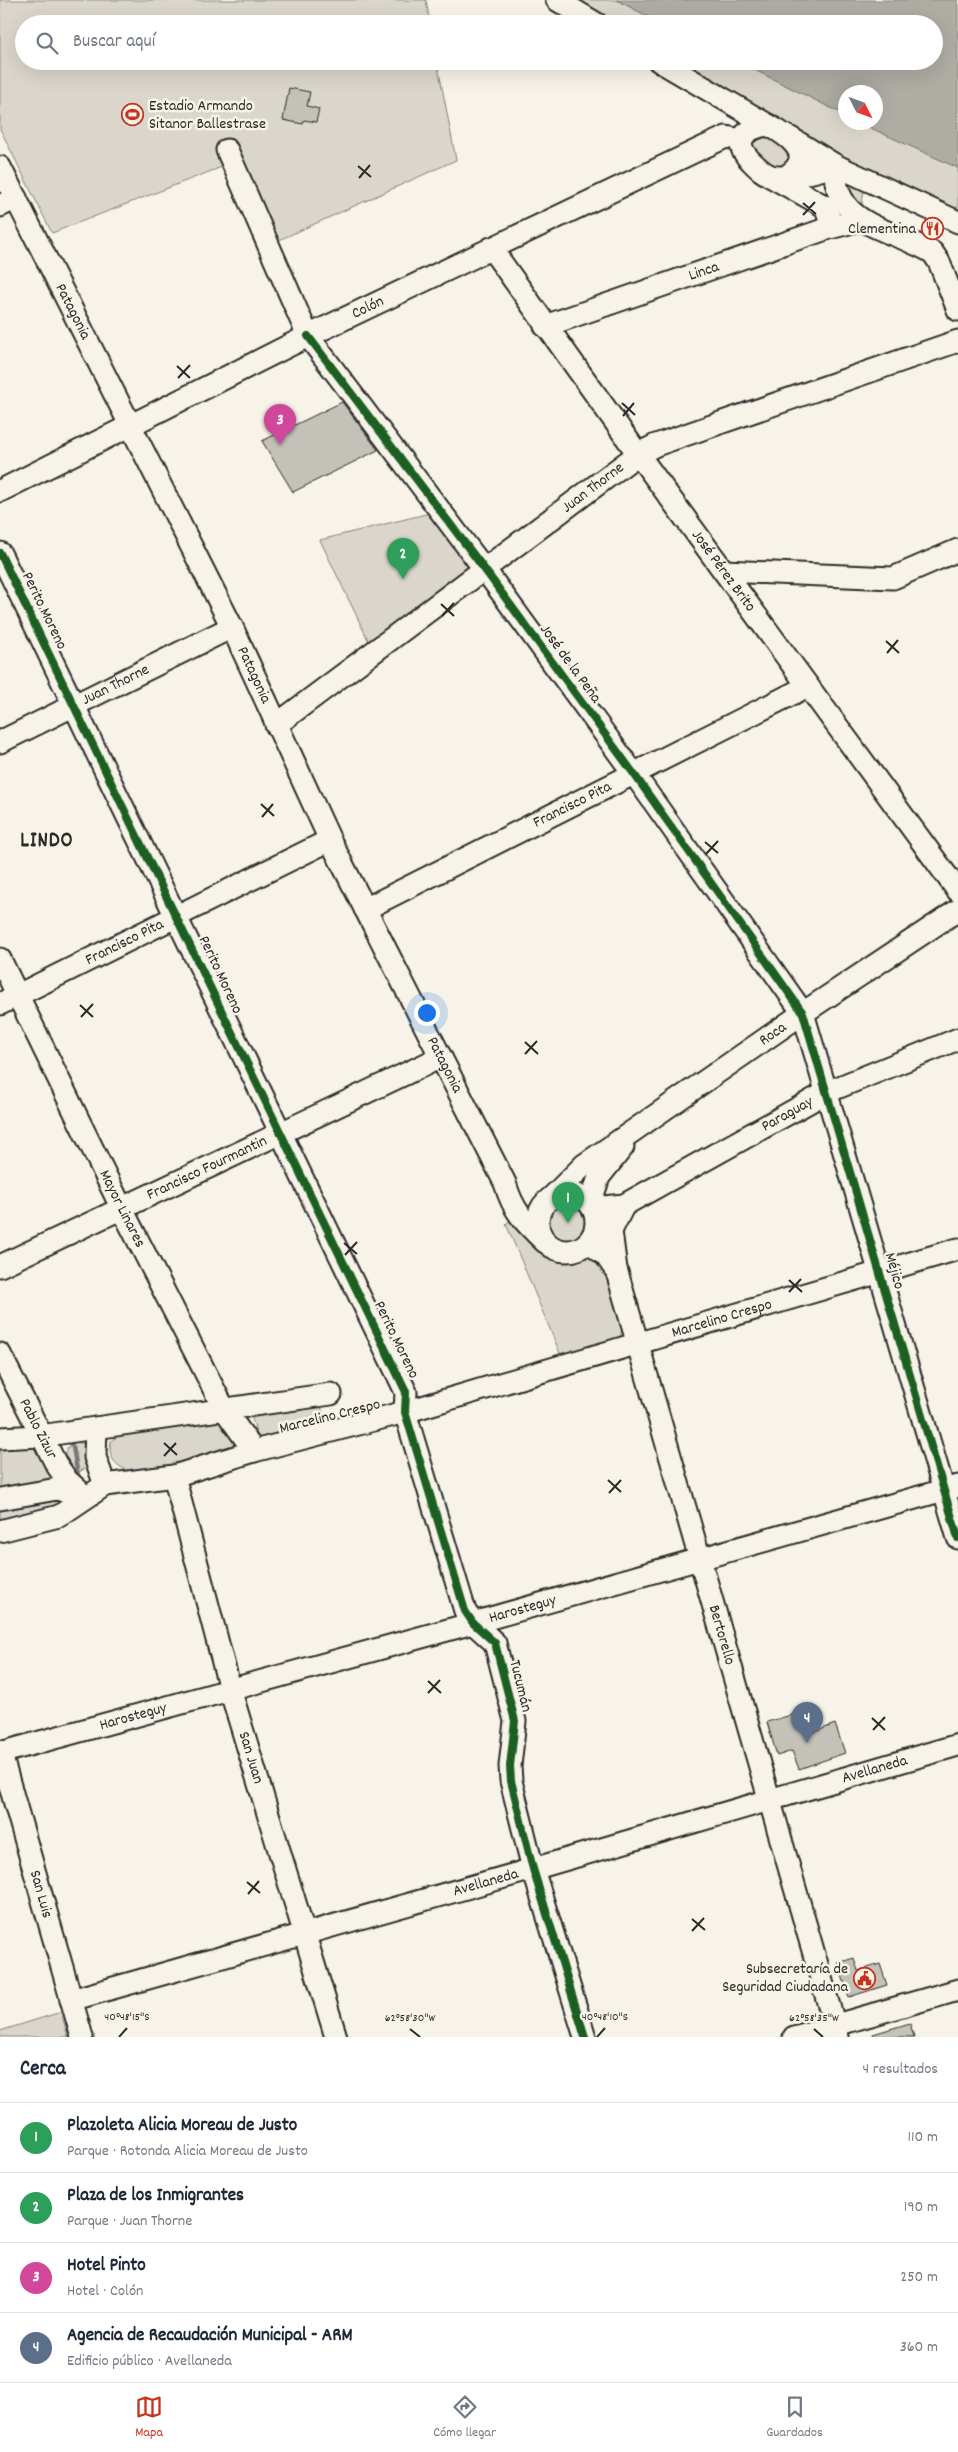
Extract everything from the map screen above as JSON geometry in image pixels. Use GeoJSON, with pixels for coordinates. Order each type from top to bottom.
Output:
{"type":"FeatureCollection","features":[{"type":"Feature","properties":{"kind":"street"},"geometry":{"type":"LineString","coordinates":[[557,0],[582,15]]}},
{"type":"Feature","properties":{"kind":"street"},"geometry":{"type":"LineString","coordinates":[[674,70],[789,136],[835,165],[958,222]]}},
{"type":"Feature","properties":{"kind":"street"},"geometry":{"type":"LineString","coordinates":[[714,94],[742,138],[743,151],[746,157],[821,202],[826,207],[830,221],[826,229]]}},
{"type":"Feature","properties":{"kind":"street"},"geometry":{"type":"LineString","coordinates":[[742,138],[750,129],[768,124]]}},
{"type":"Feature","properties":{"kind":"street"},"geometry":{"type":"LineString","coordinates":[[778,175],[794,169],[799,155],[798,148],[789,136]]}},
{"type":"Feature","properties":{"kind":"street","name":"Colón"},"geometry":{"type":"LineString","coordinates":[[0,492],[308,336],[491,248],[726,137],[742,138]]}},
{"type":"Feature","properties":{"kind":"street","name":"José de la Peña"},"geometry":{"type":"LineString","coordinates":[[227,150],[308,336],[485,570],[634,774],[803,1013]]}},
{"type":"Feature","properties":{"kind":"street"},"geometry":{"type":"LineString","coordinates":[[778,175],[812,172],[835,165]]}},
{"type":"Feature","properties":{"kind":"street"},"geometry":{"type":"LineString","coordinates":[[835,165],[835,188],[844,204],[861,220],[933,253],[939,262],[958,310]]}},
{"type":"Feature","properties":{"kind":"street","name":"Patagonia"},"geometry":{"type":"LineString","coordinates":[[0,167],[8,202],[131,427],[232,627],[330,840],[505,1183],[509,1198],[521,1218],[545,1242]]}},
{"type":"Feature","properties":{"kind":"street","name":"Linca"},"geometry":{"type":"LineString","coordinates":[[545,326],[826,229],[861,220]]}},
{"type":"Feature","properties":{"kind":"street","name":"José Pérez Brito"},"geometry":{"type":"LineString","coordinates":[[491,248],[545,326],[958,891]]}},
{"type":"Feature","properties":{"kind":"street","name":"Juan Thorne"},"geometry":{"type":"LineString","coordinates":[[276,725],[638,454],[656,445],[958,341]]}},
{"type":"Feature","properties":{"kind":"street"},"geometry":{"type":"LineString","coordinates":[[724,571],[893,578],[958,550]]}},
{"type":"Feature","properties":{"kind":"street","name":"Perito Moreno"},"geometry":{"type":"LineString","coordinates":[[0,553],[177,916],[279,1133],[406,1392],[405,1412]]}},
{"type":"Feature","properties":{"kind":"street","name":"Juan Thorne"},"geometry":{"type":"LineString","coordinates":[[0,742],[232,627]]}},
{"type":"Feature","properties":{"kind":"street","name":"Francisco Pita"},"geometry":{"type":"LineString","coordinates":[[365,909],[808,686]]}},
{"type":"Feature","properties":{"kind":"street","name":"Francisco Pita"},"geometry":{"type":"LineString","coordinates":[[8,1000],[330,840]]}},
{"type":"Feature","properties":{"kind":"street","name":"Roca"},"geometry":{"type":"LineString","coordinates":[[640,1128],[803,1013],[958,910]]}},
{"type":"Feature","properties":{"kind":"street","name":"Mayor Linares"},"geometry":{"type":"LineString","coordinates":[[0,960],[8,1000],[121,1207],[224,1409],[254,1451]]}},
{"type":"Feature","properties":{"kind":"street","name":"Méjico"},"geometry":{"type":"LineString","coordinates":[[803,1013],[880,1271],[951,1488],[958,1538]]}},
{"type":"Feature","properties":{"kind":"street","name":"Paraguay"},"geometry":{"type":"LineString","coordinates":[[591,1206],[624,1205],[827,1092],[958,1039]]}},
{"type":"Feature","properties":{"kind":"street","name":"Francisco Fourmantin"},"geometry":{"type":"LineString","coordinates":[[0,1266],[441,1057]]}},
{"type":"Feature","properties":{"kind":"street"},"geometry":{"type":"LineString","coordinates":[[640,1128],[599,1177],[591,1206],[596,1226],[588,1242],[572,1251],[553,1248],[545,1242],[540,1234],[538,1224],[539,1215],[548,1200],[584,1165],[640,1128]]}},
{"type":"Feature","properties":{"kind":"street","name":"Patagonia"},"geometry":{"type":"LineString","coordinates":[[505,1183],[523,1198],[548,1200]]}},
{"type":"Feature","properties":{"kind":"street"},"geometry":{"type":"LineString","coordinates":[[548,1200],[568,1193],[578,1195],[591,1206]]}},
{"type":"Feature","properties":{"kind":"street"},"geometry":{"type":"LineString","coordinates":[[617,1272],[611,1231],[624,1205]]}},
{"type":"Feature","properties":{"kind":"street","name":"Bertorello"},"geometry":{"type":"LineString","coordinates":[[588,1242],[606,1256],[617,1272],[836,2031]]}},
{"type":"Feature","properties":{"kind":"street","name":"Marcelino Crespo"},"geometry":{"type":"LineString","coordinates":[[0,1531],[59,1516],[105,1485],[174,1476],[254,1451],[405,1412],[636,1342],[958,1249]]}},
{"type":"Feature","properties":{"kind":"street","name":"Pablo Zizur"},"geometry":{"type":"LineString","coordinates":[[0,1354],[40,1436],[67,1480],[86,1498]]}},
{"type":"Feature","properties":{"kind":"street","name":"Marcelino Crespo"},"geometry":{"type":"LineString","coordinates":[[0,1438],[40,1436],[331,1394]]}},
{"type":"Feature","properties":{"kind":"street","name":"Tucumán"},"geometry":{"type":"LineString","coordinates":[[405,1412],[465,1611],[473,1623],[495,1643],[515,1721],[510,1766],[511,1781],[533,1870],[585,2037]]}},
{"type":"Feature","properties":{"kind":"street"},"geometry":{"type":"LineString","coordinates":[[96,1428],[96,1457],[105,1485]]}},
{"type":"Feature","properties":{"kind":"street","name":"San Juan"},"geometry":{"type":"LineString","coordinates":[[174,1476],[230,1689],[336,2037]]}},
{"type":"Feature","properties":{"kind":"street","name":"Harosteguy"},"geometry":{"type":"LineString","coordinates":[[0,1752],[473,1623],[951,1488]]}},
{"type":"Feature","properties":{"kind":"street"},"geometry":{"type":"LineString","coordinates":[[0,1498],[57,1489],[86,1498]]}},
{"type":"Feature","properties":{"kind":"street","name":"Avellaneda"},"geometry":{"type":"LineString","coordinates":[[71,2000],[533,1870],[958,1745]]}},
{"type":"Feature","properties":{"kind":"street","name":"San Luis"},"geometry":{"type":"LineString","coordinates":[[0,1752],[82,2037]]}},
{"type":"Feature","properties":{"kind":"street"},"geometry":{"type":"LineString","coordinates":[[794,2037],[836,2031],[958,1990]]}},
{"type":"Feature","properties":{"kind":"shaded area"},"geometry":{"type":"Polygon","coordinates":[[[0,0],[426,0],[428,15],[15,15],[15,70],[439,70],[456,160],[268,245],[232,163],[52,233],[0,129],[0,0]]]}},
{"type":"Feature","properties":{"kind":"shaded area"},"geometry":{"type":"Polygon","coordinates":[[[575,0],[617,0],[645,15],[599,15],[575,0]]]}},
{"type":"Feature","properties":{"kind":"shaded area"},"geometry":{"type":"Polygon","coordinates":[[[617,0],[958,0],[958,168],[875,130],[883,130],[883,85],[838,85],[838,112],[755,70],[943,70],[943,15],[645,15],[617,0]]]}},
{"type":"Feature","properties":{"kind":"shaded area"},"geometry":{"type":"Polygon","coordinates":[[[691,70],[755,70],[838,112],[838,130],[875,130],[958,168],[958,212],[790,131],[691,70]]]}},
{"type":"Feature","properties":{"kind":"shaded area"},"geometry":{"type":"Polygon","coordinates":[[[770,135],[790,153],[786,165],[775,170],[749,147],[753,139],[770,135]]]}},
{"type":"Feature","properties":{"kind":"shaded area"},"geometry":{"type":"Polygon","coordinates":[[[849,182],[864,189],[861,211],[844,185],[849,182]]]}},
{"type":"Feature","properties":{"kind":"shaded area"},"geometry":{"type":"Polygon","coordinates":[[[434,512],[473,567],[372,648],[320,540],[434,512]]]}},
{"type":"Feature","properties":{"kind":"shaded area"},"geometry":{"type":"Polygon","coordinates":[[[568,1203],[583,1209],[589,1224],[583,1239],[568,1245],[553,1239],[547,1224],[553,1209],[568,1203]]]}},
{"type":"Feature","properties":{"kind":"shaded area"},"geometry":{"type":"Polygon","coordinates":[[[513,1217],[536,1240],[554,1252],[563,1255],[573,1255],[584,1251],[598,1260],[606,1270],[623,1327],[619,1339],[562,1358],[506,1224],[513,1217]]]}},
{"type":"Feature","properties":{"kind":"shaded area"},"geometry":{"type":"Polygon","coordinates":[[[319,1401],[327,1424],[262,1440],[257,1435],[251,1415],[319,1401]]]}},
{"type":"Feature","properties":{"kind":"shaded area"},"geometry":{"type":"Polygon","coordinates":[[[219,1420],[226,1426],[235,1440],[235,1449],[174,1471],[153,1474],[131,1471],[121,1467],[114,1461],[110,1453],[111,1441],[119,1435],[219,1420]]]}},
{"type":"Feature","properties":{"kind":"shaded area"},"geometry":{"type":"Polygon","coordinates":[[[34,1442],[58,1479],[0,1492],[0,1447],[34,1442]]]}},
{"type":"Feature","properties":{"kind":"shaded area"},"geometry":{"type":"Polygon","coordinates":[[[75,1442],[85,1444],[91,1465],[79,1472],[70,1469],[64,1457],[67,1448],[75,1442]]]}},
{"type":"Feature","properties":{"kind":"shaded area"},"geometry":{"type":"Polygon","coordinates":[[[60,1498],[63,1504],[0,1525],[0,1505],[60,1498]]]}},
{"type":"Feature","properties":{"kind":"shaded area"},"geometry":{"type":"Polygon","coordinates":[[[61,2012],[68,2037],[0,2037],[0,2031],[61,2012]]]}},
{"type":"Feature","properties":{"kind":"building"},"geometry":{"type":"Polygon","coordinates":[[[289,88],[310,92],[307,106],[319,109],[316,122],[304,120],[303,124],[283,120],[289,88]]]}},
{"type":"Feature","properties":{"kind":"building"},"geometry":{"type":"Polygon","coordinates":[[[342,402],[378,450],[293,492],[262,441],[342,402]]]}},
{"type":"Feature","properties":{"kind":"building"},"geometry":{"type":"Polygon","coordinates":[[[798,1713],[803,1728],[812,1733],[835,1724],[845,1753],[799,1769],[792,1751],[777,1756],[767,1722],[798,1713]]]}},
{"type":"Feature","properties":{"kind":"building","name":"Subsecretaría de Seguridad Ciudadana"},"geometry":{"type":"Polygon","coordinates":[[[854,1958],[858,1971],[880,1964],[887,1985],[849,1997],[838,1963],[854,1958]]]}},
{"type":"Feature","properties":{"kind":"building"},"geometry":{"type":"Polygon","coordinates":[[[910,2023],[914,2037],[874,2037],[873,2034],[910,2023]]]}},
{"type":"Feature","properties":{"kind":"waterway"},"geometry":{"type":"LineString","coordinates":[[67,1439],[73,1447],[79,1481]]}},
{"type":"Feature","properties":{"kind":"cycle path"},"geometry":{"type":"LineString","coordinates":[[308,336],[485,570],[634,774],[803,1013],[958,1538]]}},
{"type":"Feature","properties":{"kind":"cycle path"},"geometry":{"type":"LineString","coordinates":[[0,553],[406,1392],[405,1412],[465,1611],[473,1623],[495,1643],[515,1721],[510,1766],[511,1781],[533,1869],[585,2037]]}},
{"type":"Feature","properties":{"kind":"place","name":"Estadio Armando Sitanor Ballestrase"},"geometry":{"type":"Point","coordinates":[133,115]}},
{"type":"Feature","properties":{"kind":"place","name":"Clementina"},"geometry":{"type":"Point","coordinates":[932,229]}},
{"type":"Feature","properties":{"kind":"place","name":"Hotel Pinto"},"geometry":{"type":"Point","coordinates":[280,445]}},
{"type":"Feature","properties":{"kind":"place","name":"Plaza de los Inmigrantes"},"geometry":{"type":"Point","coordinates":[403,579]}},
{"type":"Feature","properties":{"kind":"place","name":"Plazoleta Alicia Moreau de Justo"},"geometry":{"type":"Point","coordinates":[568,1223]}},
{"type":"Feature","properties":{"kind":"place","name":"Agencia de Recaudación Municipal - ARM"},"geometry":{"type":"Point","coordinates":[807,1743]}},
{"type":"Feature","properties":{"kind":"place","name":"Subsecretaría de Seguridad Ciudadana"},"geometry":{"type":"Point","coordinates":[864,1978]}},
{"type":"Feature","properties":{"kind":"district","name":"LINDO"},"geometry":{"type":"Point","coordinates":[47,842]}}]}
